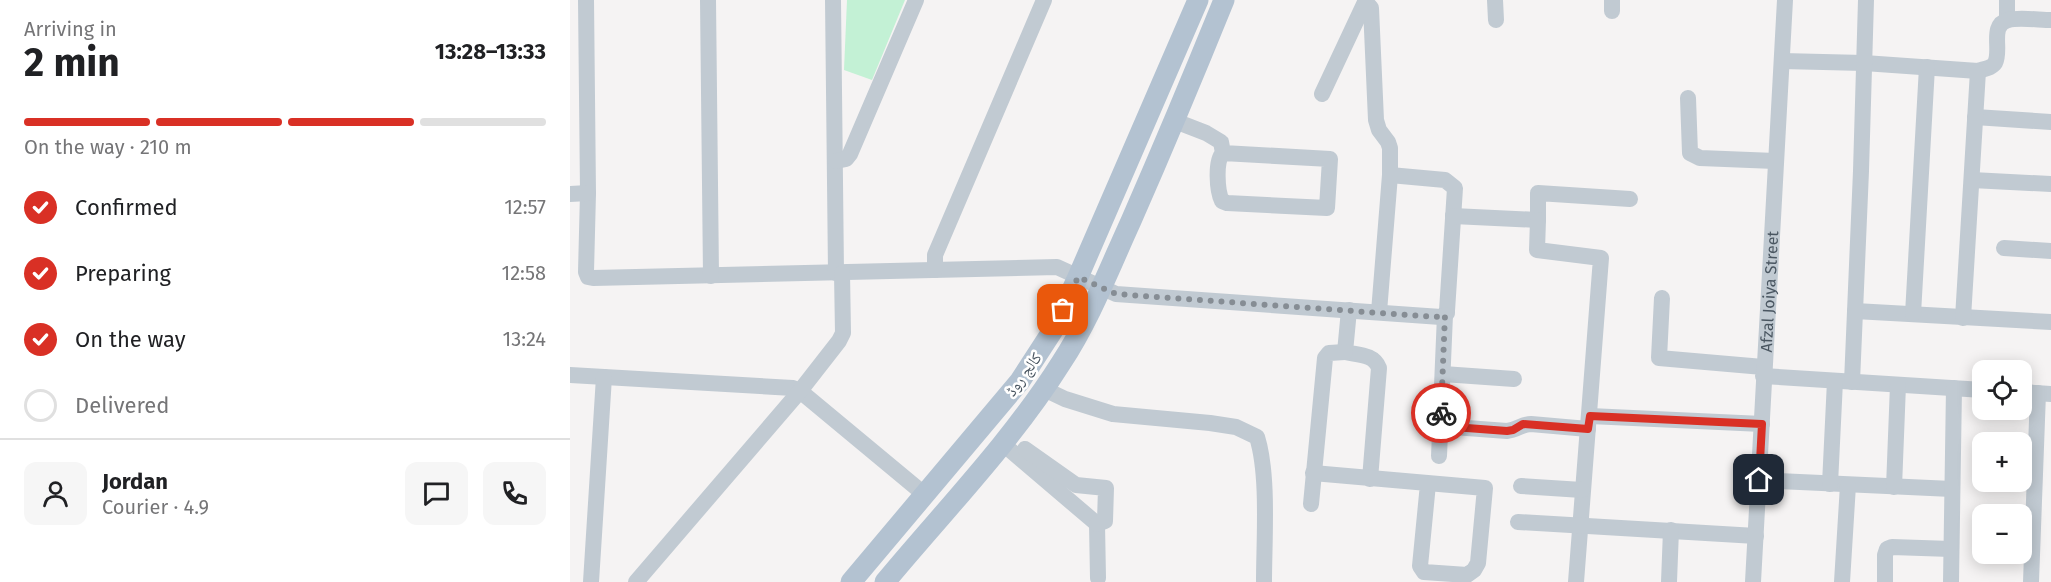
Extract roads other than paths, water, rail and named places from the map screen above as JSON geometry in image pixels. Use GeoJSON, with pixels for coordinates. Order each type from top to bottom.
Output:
{"type":"FeatureCollection","features":[{"type":"Feature","properties":{"kind":"main road","name":"کالج روڈ"},"geometry":{"type":"LineString","coordinates":[[851,582],[1029,369],[1055,327],[1198,0]]}},
{"type":"Feature","properties":{"kind":"main road","name":"کالج روڈ"},"geometry":{"type":"LineString","coordinates":[[885,582],[1005,440],[1044,389],[1073,344],[1102,288],[1175,121],[1224,0]]}},
{"type":"Feature","properties":{"kind":"main road"},"geometry":{"type":"LineString","coordinates":[[909,512],[929,528]]}},
{"type":"Feature","properties":{"kind":"street"},"geometry":{"type":"LineString","coordinates":[[586,0],[588,193],[586,272],[588,277],[1057,267],[1116,294],[1436,317],[1445,315]]}},
{"type":"Feature","properties":{"kind":"street"},"geometry":{"type":"LineString","coordinates":[[708,0],[711,276]]}},
{"type":"Feature","properties":{"kind":"street"},"geometry":{"type":"LineString","coordinates":[[636,582],[800,392],[843,333],[839,273],[833,0]]}},
{"type":"Feature","properties":{"kind":"street"},"geometry":{"type":"LineString","coordinates":[[836,161],[846,159],[850,154],[916,0]]}},
{"type":"Feature","properties":{"kind":"street"},"geometry":{"type":"LineString","coordinates":[[935,270],[935,255],[1044,0]]}},
{"type":"Feature","properties":{"kind":"street"},"geometry":{"type":"LineString","coordinates":[[1495,0],[1496,20]]}},
{"type":"Feature","properties":{"kind":"street","name":"Afzal Joiya Street"},"geometry":{"type":"LineString","coordinates":[[1753,582],[1785,0]]}},
{"type":"Feature","properties":{"kind":"street"},"geometry":{"type":"LineString","coordinates":[[1830,484],[1855,311],[1866,0]]}},
{"type":"Feature","properties":{"kind":"street"},"geometry":{"type":"LineString","coordinates":[[2007,0],[2007,20]]}},
{"type":"Feature","properties":{"kind":"street"},"geometry":{"type":"LineString","coordinates":[[1322,94],[1366,1]]}},
{"type":"Feature","properties":{"kind":"street"},"geometry":{"type":"LineString","coordinates":[[1366,1],[1371,9],[1376,120],[1390,148],[1390,175],[1379,312]]}},
{"type":"Feature","properties":{"kind":"street"},"geometry":{"type":"LineString","coordinates":[[1782,61],[1978,70],[1995,63],[1997,31],[1999,26],[2007,20],[2051,20]]}},
{"type":"Feature","properties":{"kind":"street"},"geometry":{"type":"LineString","coordinates":[[1913,314],[1927,67]]}},
{"type":"Feature","properties":{"kind":"street"},"geometry":{"type":"LineString","coordinates":[[1963,318],[1978,70]]}},
{"type":"Feature","properties":{"kind":"street"},"geometry":{"type":"LineString","coordinates":[[1688,98],[1690,153],[1700,158],[1775,161]]}},
{"type":"Feature","properties":{"kind":"street"},"geometry":{"type":"LineString","coordinates":[[1975,117],[2051,122]]}},
{"type":"Feature","properties":{"kind":"street"},"geometry":{"type":"LineString","coordinates":[[1175,121],[1221,142],[1223,153],[1220,157],[1218,189],[1222,201],[1327,208],[1330,159],[1223,153]]}},
{"type":"Feature","properties":{"kind":"street"},"geometry":{"type":"LineString","coordinates":[[1390,175],[1449,181],[1455,188],[1445,315],[1439,456]]}},
{"type":"Feature","properties":{"kind":"street"},"geometry":{"type":"LineString","coordinates":[[1972,180],[2051,184]]}},
{"type":"Feature","properties":{"kind":"street"},"geometry":{"type":"LineString","coordinates":[[570,194],[588,193]]}},
{"type":"Feature","properties":{"kind":"street"},"geometry":{"type":"LineString","coordinates":[[1576,582],[1601,258],[1537,250],[1538,193],[1630,200]]}},
{"type":"Feature","properties":{"kind":"street"},"geometry":{"type":"LineString","coordinates":[[1454,216],[1538,220]]}},
{"type":"Feature","properties":{"kind":"street"},"geometry":{"type":"LineString","coordinates":[[2004,248],[2051,251]]}},
{"type":"Feature","properties":{"kind":"street"},"geometry":{"type":"LineString","coordinates":[[1662,298],[1659,358],[1844,382],[1972,389]]}},
{"type":"Feature","properties":{"kind":"street"},"geometry":{"type":"LineString","coordinates":[[1345,352],[1348,310]]}},
{"type":"Feature","properties":{"kind":"street"},"geometry":{"type":"LineString","coordinates":[[1855,311],[2051,322]]}},
{"type":"Feature","properties":{"kind":"street"},"geometry":{"type":"LineString","coordinates":[[1311,504],[1324,358],[1329,353],[1345,352],[1370,357],[1377,361],[1379,368],[1370,479]]}},
{"type":"Feature","properties":{"kind":"street"},"geometry":{"type":"LineString","coordinates":[[1443,374],[1514,380]]}},
{"type":"Feature","properties":{"kind":"street"},"geometry":{"type":"LineString","coordinates":[[570,375],[787,387],[800,392],[924,494]]}},
{"type":"Feature","properties":{"kind":"street"},"geometry":{"type":"LineString","coordinates":[[591,582],[604,376]]}},
{"type":"Feature","properties":{"kind":"street"},"geometry":{"type":"LineString","coordinates":[[1894,486],[1898,385]]}},
{"type":"Feature","properties":{"kind":"street"},"geometry":{"type":"LineString","coordinates":[[1951,582],[1954,388]]}},
{"type":"Feature","properties":{"kind":"street"},"geometry":{"type":"LineString","coordinates":[[1044,389],[1065,399],[1113,414],[1236,427],[1257,437],[1260,448],[1264,505],[1264,582]]}},
{"type":"Feature","properties":{"kind":"street"},"geometry":{"type":"LineString","coordinates":[[2031,582],[2037,393]]}},
{"type":"Feature","properties":{"kind":"street"},"geometry":{"type":"LineString","coordinates":[[1440,426],[1507,431],[1523,424],[1762,424]]}},
{"type":"Feature","properties":{"kind":"street"},"geometry":{"type":"LineString","coordinates":[[1005,440],[1067,481],[1076,485],[1106,488],[1105,521],[1097,524]]}},
{"type":"Feature","properties":{"kind":"street"},"geometry":{"type":"LineString","coordinates":[[1005,440],[1097,524],[1098,578]]}},
{"type":"Feature","properties":{"kind":"street"},"geometry":{"type":"LineString","coordinates":[[1313,473],[1485,488],[1478,563],[1467,575],[1424,572],[1420,566],[1428,484]]}},
{"type":"Feature","properties":{"kind":"street"},"geometry":{"type":"LineString","coordinates":[[1759,480],[1952,489]]}},
{"type":"Feature","properties":{"kind":"street"},"geometry":{"type":"LineString","coordinates":[[1842,582],[1848,485]]}},
{"type":"Feature","properties":{"kind":"street"},"geometry":{"type":"LineString","coordinates":[[1521,486],[1582,490]]}},
{"type":"Feature","properties":{"kind":"street"},"geometry":{"type":"LineString","coordinates":[[1518,522],[1756,536]]}},
{"type":"Feature","properties":{"kind":"street"},"geometry":{"type":"LineString","coordinates":[[1669,582],[1671,530]]}},
{"type":"Feature","properties":{"kind":"street"},"geometry":{"type":"LineString","coordinates":[[1885,582],[1887,549],[1892,547],[1951,549]]}}]}
